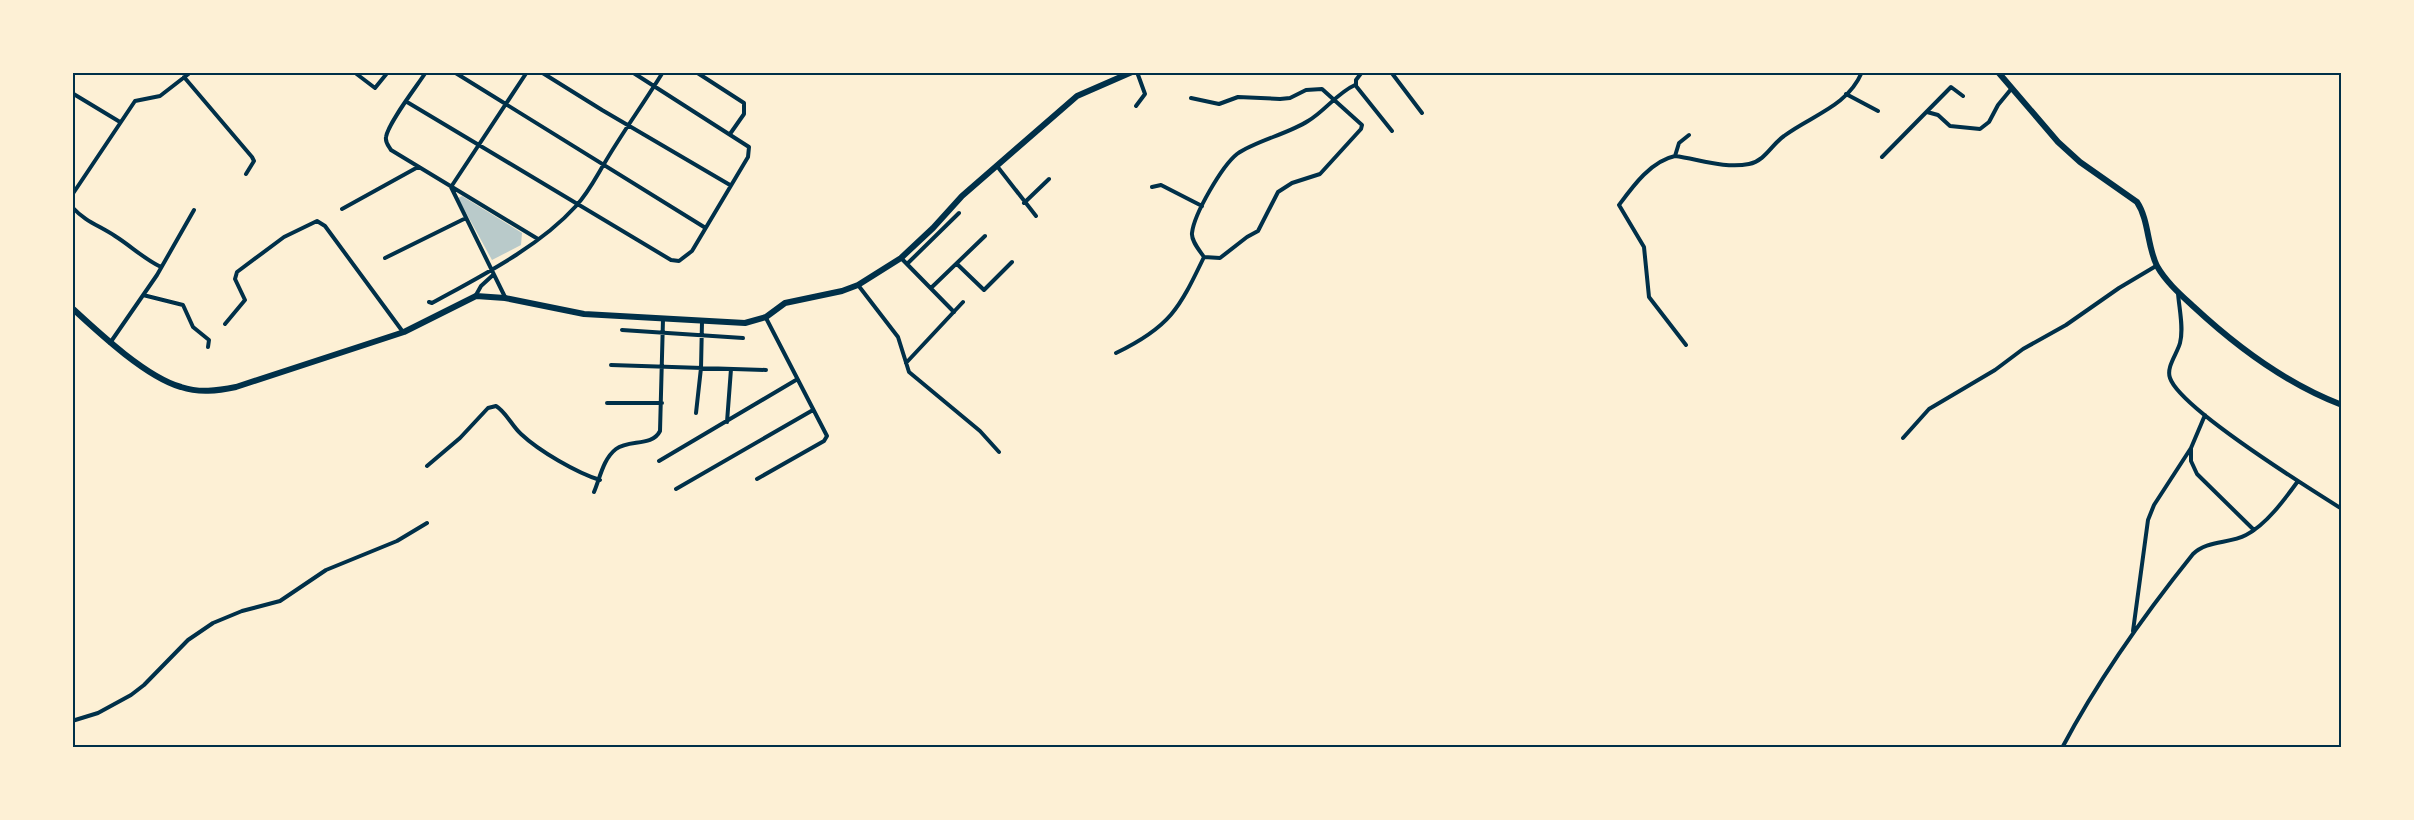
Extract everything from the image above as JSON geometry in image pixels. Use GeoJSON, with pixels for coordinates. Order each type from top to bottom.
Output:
{"type":"FeatureCollection","features":[{"type":"Feature","properties":{"kind":"main road"},"geometry":{"type":"LineString","coordinates":[[1998,72],[2042,125],[2080,162],[2137,202],[2157,266],[2178,293],[2221,332],[2258,360],[2342,405]]}},
{"type":"Feature","properties":{"kind":"main road"},"geometry":{"type":"LineString","coordinates":[[72,308],[110,343],[167,381],[181,387],[208,391],[236,387],[404,332],[476,296],[505,298],[584,314],[745,323],[766,317],[785,303],[836,293],[858,285],[900,258],[996,165],[1077,96],[1128,73]]}},
{"type":"Feature","properties":{"kind":"street"},"geometry":{"type":"LineString","coordinates":[[72,195],[135,101],[160,96],[189,72]]}},
{"type":"Feature","properties":{"kind":"street"},"geometry":{"type":"LineString","coordinates":[[354,72],[375,88],[388,72]]}},
{"type":"Feature","properties":{"kind":"street"},"geometry":{"type":"LineString","coordinates":[[426,72],[394,120],[386,141],[392,150],[538,239]]}},
{"type":"Feature","properties":{"kind":"street"},"geometry":{"type":"LineString","coordinates":[[454,72],[704,227]]}},
{"type":"Feature","properties":{"kind":"street"},"geometry":{"type":"LineString","coordinates":[[451,187],[527,72]]}},
{"type":"Feature","properties":{"kind":"street"},"geometry":{"type":"LineString","coordinates":[[541,72],[730,186]]}},
{"type":"Feature","properties":{"kind":"street"},"geometry":{"type":"LineString","coordinates":[[407,102],[577,205],[676,261],[689,254],[750,150],[747,145],[632,72]]}},
{"type":"Feature","properties":{"kind":"street"},"geometry":{"type":"LineString","coordinates":[[429,302],[432,303],[493,272],[538,239],[577,205],[597,178],[663,72]]}},
{"type":"Feature","properties":{"kind":"street"},"geometry":{"type":"LineString","coordinates":[[696,72],[744,103],[744,114],[730,134]]}},
{"type":"Feature","properties":{"kind":"street"},"geometry":{"type":"LineString","coordinates":[[1136,106],[1145,94],[1137,72]]}},
{"type":"Feature","properties":{"kind":"street"},"geometry":{"type":"LineString","coordinates":[[1355,85],[1362,72]]}},
{"type":"Feature","properties":{"kind":"street"},"geometry":{"type":"LineString","coordinates":[[1391,72],[1422,113]]}},
{"type":"Feature","properties":{"kind":"street"},"geometry":{"type":"LineString","coordinates":[[1686,345],[1649,297],[1644,247],[1619,205],[1634,186],[1654,167],[1675,156],[1732,165],[1753,163],[1787,134],[1832,108],[1862,72]]}},
{"type":"Feature","properties":{"kind":"street"},"geometry":{"type":"LineString","coordinates":[[184,77],[252,157],[254,161],[246,174]]}},
{"type":"Feature","properties":{"kind":"street"},"geometry":{"type":"LineString","coordinates":[[1204,257],[1192,238],[1192,233],[1202,206],[1238,154],[1309,121],[1346,89],[1355,85]]}},
{"type":"Feature","properties":{"kind":"street"},"geometry":{"type":"LineString","coordinates":[[1355,85],[1392,131]]}},
{"type":"Feature","properties":{"kind":"street"},"geometry":{"type":"LineString","coordinates":[[1882,157],[1951,87],[1963,96]]}},
{"type":"Feature","properties":{"kind":"street"},"geometry":{"type":"LineString","coordinates":[[1926,112],[1938,115],[1950,126],[1978,130],[1989,122],[2012,88]]}},
{"type":"Feature","properties":{"kind":"street"},"geometry":{"type":"LineString","coordinates":[[1191,98],[1219,104],[1238,97],[1280,99],[1306,90],[1322,89],[1362,125],[1361,129],[1320,174],[1292,183],[1278,192],[1258,231],[1220,258],[1204,257]]}},
{"type":"Feature","properties":{"kind":"street"},"geometry":{"type":"LineString","coordinates":[[72,93],[120,122]]}},
{"type":"Feature","properties":{"kind":"street"},"geometry":{"type":"LineString","coordinates":[[1846,94],[1878,111]]}},
{"type":"Feature","properties":{"kind":"street"},"geometry":{"type":"LineString","coordinates":[[1675,156],[1679,143],[1689,135]]}},
{"type":"Feature","properties":{"kind":"street"},"geometry":{"type":"LineString","coordinates":[[996,165],[1036,216]]}},
{"type":"Feature","properties":{"kind":"street"},"geometry":{"type":"LineString","coordinates":[[342,209],[418,167]]}},
{"type":"Feature","properties":{"kind":"street"},"geometry":{"type":"LineString","coordinates":[[1024,203],[1049,179]]}},
{"type":"Feature","properties":{"kind":"street"},"geometry":{"type":"LineString","coordinates":[[1152,187],[1161,185],[1202,206]]}},
{"type":"Feature","properties":{"kind":"street"},"geometry":{"type":"LineString","coordinates":[[451,187],[505,298]]}},
{"type":"Feature","properties":{"kind":"street"},"geometry":{"type":"LineString","coordinates":[[72,207],[90,223],[112,234],[141,256],[161,267]]}},
{"type":"Feature","properties":{"kind":"street"},"geometry":{"type":"LineString","coordinates":[[110,343],[161,267],[194,210]]}},
{"type":"Feature","properties":{"kind":"street"},"geometry":{"type":"LineString","coordinates":[[907,264],[959,213]]}},
{"type":"Feature","properties":{"kind":"street"},"geometry":{"type":"LineString","coordinates":[[385,258],[466,218]]}},
{"type":"Feature","properties":{"kind":"street"},"geometry":{"type":"LineString","coordinates":[[225,324],[245,300],[234,278],[237,272],[284,237],[317,221],[325,226],[404,332]]}},
{"type":"Feature","properties":{"kind":"street"},"geometry":{"type":"LineString","coordinates":[[931,288],[985,236]]}},
{"type":"Feature","properties":{"kind":"street"},"geometry":{"type":"LineString","coordinates":[[1116,353],[1145,339],[1163,324],[1182,302],[1204,257]]}},
{"type":"Feature","properties":{"kind":"street"},"geometry":{"type":"LineString","coordinates":[[900,258],[954,312]]}},
{"type":"Feature","properties":{"kind":"street"},"geometry":{"type":"LineString","coordinates":[[957,264],[984,290],[1012,262]]}},
{"type":"Feature","properties":{"kind":"street"},"geometry":{"type":"LineString","coordinates":[[1903,438],[1929,409],[1995,370],[2023,349],[2066,325],[2119,288],[2157,266]]}},
{"type":"Feature","properties":{"kind":"street"},"geometry":{"type":"LineString","coordinates":[[476,296],[493,272]]}},
{"type":"Feature","properties":{"kind":"street"},"geometry":{"type":"LineString","coordinates":[[858,285],[898,338],[909,372],[973,425],[999,452]]}},
{"type":"Feature","properties":{"kind":"street"},"geometry":{"type":"LineString","coordinates":[[2178,293],[2181,341],[2169,371],[2170,377],[2186,398],[2205,414],[2248,447],[2342,509]]}},
{"type":"Feature","properties":{"kind":"street"},"geometry":{"type":"LineString","coordinates":[[143,295],[183,305],[193,327],[209,340],[208,347]]}},
{"type":"Feature","properties":{"kind":"street"},"geometry":{"type":"LineString","coordinates":[[905,364],[963,302]]}},
{"type":"Feature","properties":{"kind":"street"},"geometry":{"type":"LineString","coordinates":[[757,479],[825,440],[827,436],[796,380],[766,317]]}},
{"type":"Feature","properties":{"kind":"street"},"geometry":{"type":"LineString","coordinates":[[594,492],[607,460],[617,448],[656,438],[661,425],[663,319]]}},
{"type":"Feature","properties":{"kind":"street"},"geometry":{"type":"LineString","coordinates":[[696,413],[701,368],[702,322]]}},
{"type":"Feature","properties":{"kind":"street"},"geometry":{"type":"LineString","coordinates":[[622,330],[743,338]]}},
{"type":"Feature","properties":{"kind":"street"},"geometry":{"type":"LineString","coordinates":[[612,365],[766,370]]}},
{"type":"Feature","properties":{"kind":"street"},"geometry":{"type":"LineString","coordinates":[[727,422],[730,369]]}},
{"type":"Feature","properties":{"kind":"street"},"geometry":{"type":"LineString","coordinates":[[659,461],[796,380]]}},
{"type":"Feature","properties":{"kind":"street"},"geometry":{"type":"LineString","coordinates":[[607,403],[662,402]]}},
{"type":"Feature","properties":{"kind":"street"},"geometry":{"type":"LineString","coordinates":[[427,466],[460,438],[488,408],[496,406],[521,434],[536,446],[578,472],[600,480]]}},
{"type":"Feature","properties":{"kind":"street"},"geometry":{"type":"LineString","coordinates":[[676,489],[813,410]]}},
{"type":"Feature","properties":{"kind":"street"},"geometry":{"type":"LineString","coordinates":[[2133,632],[2148,520],[2154,505],[2192,448],[2205,414]]}},
{"type":"Feature","properties":{"kind":"street"},"geometry":{"type":"LineString","coordinates":[[2192,448],[2191,461],[2198,474],[2254,530]]}},
{"type":"Feature","properties":{"kind":"street"},"geometry":{"type":"LineString","coordinates":[[2062,748],[2087,701],[2133,632],[2200,548],[2233,540],[2254,530],[2298,481]]}},
{"type":"Feature","properties":{"kind":"street"},"geometry":{"type":"LineString","coordinates":[[72,721],[98,713],[131,695],[144,685],[188,640],[213,623],[242,611],[280,601],[326,570],[397,541],[428,523]]}},
{"type":"Feature","properties":{"kind":"shaded area"},"geometry":{"type":"Polygon","coordinates":[[[462,196],[522,233],[521,245],[492,260],[458,198],[462,196]]]}}]}
